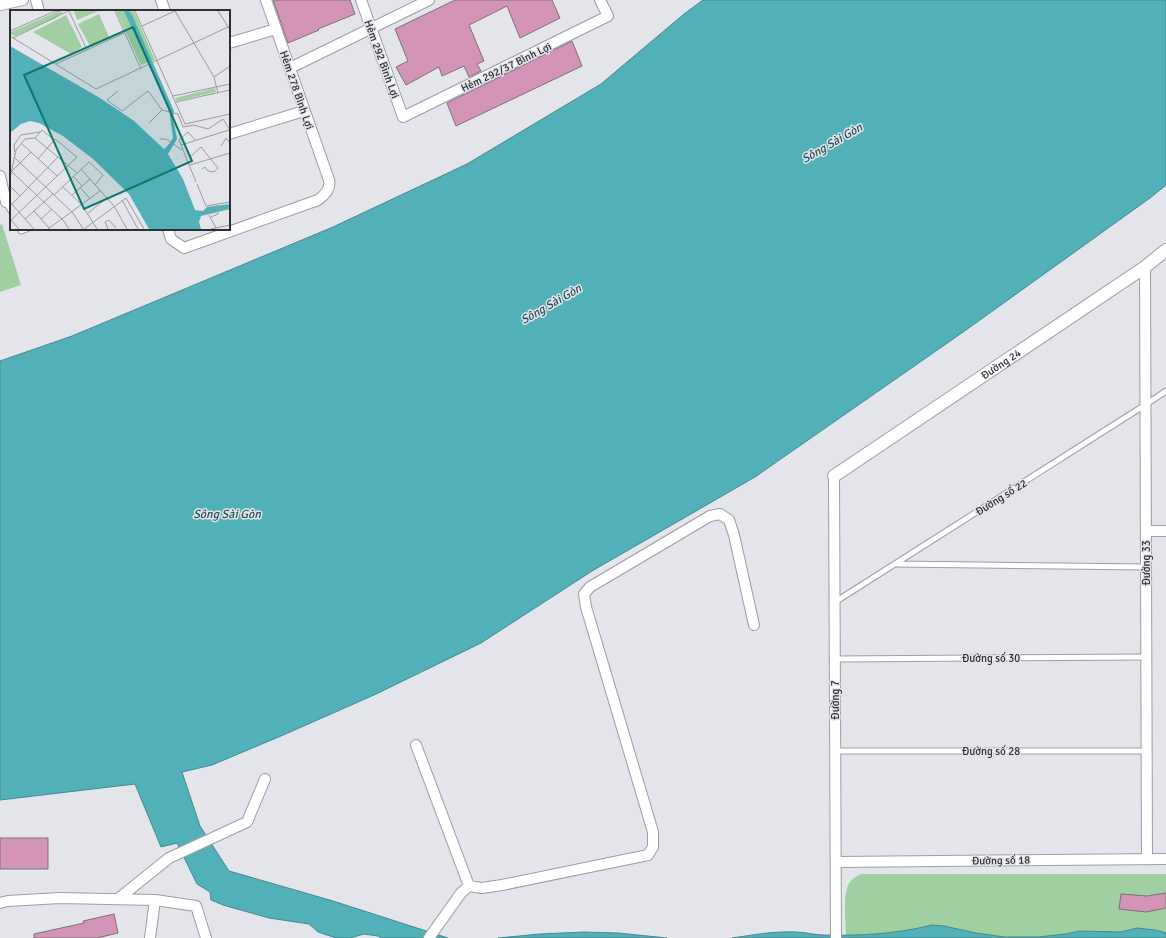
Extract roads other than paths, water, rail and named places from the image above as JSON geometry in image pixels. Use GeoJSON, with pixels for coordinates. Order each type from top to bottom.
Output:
{"type":"FeatureCollection","features":[{"type":"Feature","properties":{"kind":"street"},"geometry":{"type":"LineString","coordinates":[[0,5],[23,0]]}},
{"type":"Feature","properties":{"kind":"street"},"geometry":{"type":"LineString","coordinates":[[36,0],[39,10]]}},
{"type":"Feature","properties":{"kind":"street"},"geometry":{"type":"LineString","coordinates":[[161,0],[165,10]]}},
{"type":"Feature","properties":{"kind":"street","name":"Hẻm 278 Bình Lợi"},"geometry":{"type":"LineString","coordinates":[[168,230],[171,239],[184,248],[318,200],[323,196],[330,185],[266,0]]}},
{"type":"Feature","properties":{"kind":"street","name":"Hẻm 292 Bình Lợi"},"geometry":{"type":"LineString","coordinates":[[361,0],[403,117]]}},
{"type":"Feature","properties":{"kind":"street"},"geometry":{"type":"LineString","coordinates":[[290,68],[429,0]]}},
{"type":"Feature","properties":{"kind":"street","name":"Hẻm 292/37 Bình Lợi"},"geometry":{"type":"LineString","coordinates":[[403,117],[608,16],[603,1]]}},
{"type":"Feature","properties":{"kind":"street"},"geometry":{"type":"LineString","coordinates":[[230,43],[276,29]]}},
{"type":"Feature","properties":{"kind":"street"},"geometry":{"type":"LineString","coordinates":[[230,134],[304,111]]}},
{"type":"Feature","properties":{"kind":"street"},"geometry":{"type":"LineString","coordinates":[[0,176],[7,204]]}},
{"type":"Feature","properties":{"kind":"street","name":"Đường 24"},"geometry":{"type":"LineString","coordinates":[[834,476],[1145,267],[1166,250]]}},
{"type":"Feature","properties":{"kind":"street","name":"Đường 33"},"geometry":{"type":"LineString","coordinates":[[1145,267],[1147,859]]}},
{"type":"Feature","properties":{"kind":"street","name":"Đường 7"},"geometry":{"type":"LineString","coordinates":[[834,476],[836,938]]}},
{"type":"Feature","properties":{"kind":"street"},"geometry":{"type":"LineString","coordinates":[[429,938],[461,893],[469,886],[482,888],[502,885],[640,857],[648,855],[653,847],[653,832],[586,607],[584,594],[590,587],[710,516],[720,514],[729,520],[734,535],[754,626]]}},
{"type":"Feature","properties":{"kind":"street"},"geometry":{"type":"LineString","coordinates":[[1146,531],[1166,531]]}},
{"type":"Feature","properties":{"kind":"street"},"geometry":{"type":"LineString","coordinates":[[416,745],[469,886]]}},
{"type":"Feature","properties":{"kind":"street"},"geometry":{"type":"LineString","coordinates":[[118,900],[169,858],[247,822],[265,779]]}},
{"type":"Feature","properties":{"kind":"street","name":"Đường số 18"},"geometry":{"type":"LineString","coordinates":[[836,862],[1166,859]]}},
{"type":"Feature","properties":{"kind":"street"},"geometry":{"type":"LineString","coordinates":[[3,900],[60,898],[155,900],[196,906],[206,938]]}},
{"type":"Feature","properties":{"kind":"street"},"geometry":{"type":"LineString","coordinates":[[150,938],[155,900]]}},
{"type":"Feature","properties":{"kind":"lane","name":"Đường số 22"},"geometry":{"type":"LineString","coordinates":[[835,602],[1166,391]]}},
{"type":"Feature","properties":{"kind":"lane"},"geometry":{"type":"LineString","coordinates":[[896,564],[1146,567]]}},
{"type":"Feature","properties":{"kind":"lane","name":"Đường số 30"},"geometry":{"type":"LineString","coordinates":[[835,659],[1146,657]]}},
{"type":"Feature","properties":{"kind":"lane","name":"Đường số 28"},"geometry":{"type":"LineString","coordinates":[[836,751],[1147,751]]}},
{"type":"Feature","properties":{"kind":"water","name":"Sông Sài Gòn"},"geometry":{"type":"Polygon","coordinates":[[[703,0],[1166,0],[1166,185],[966,330],[755,477],[592,571],[481,643],[374,695],[281,736],[212,765],[182,772],[200,826],[229,871],[333,901],[448,938],[381,938],[378,936],[364,934],[350,938],[336,938],[318,932],[309,924],[269,918],[223,905],[211,900],[210,892],[197,884],[177,843],[161,847],[135,784],[0,800],[0,361],[72,336],[333,227],[467,164],[601,84],[684,14],[703,0]]]}},
{"type":"Feature","properties":{"kind":"water"},"geometry":{"type":"Polygon","coordinates":[[[932,925],[1005,937],[1038,937],[1080,931],[1121,932],[1137,928],[1166,933],[1166,938],[732,938],[780,932],[799,932],[816,935],[864,935],[932,925]]]}},
{"type":"Feature","properties":{"kind":"water"},"geometry":{"type":"Polygon","coordinates":[[[584,932],[618,933],[667,938],[498,938],[540,934],[584,932]]]}}]}
